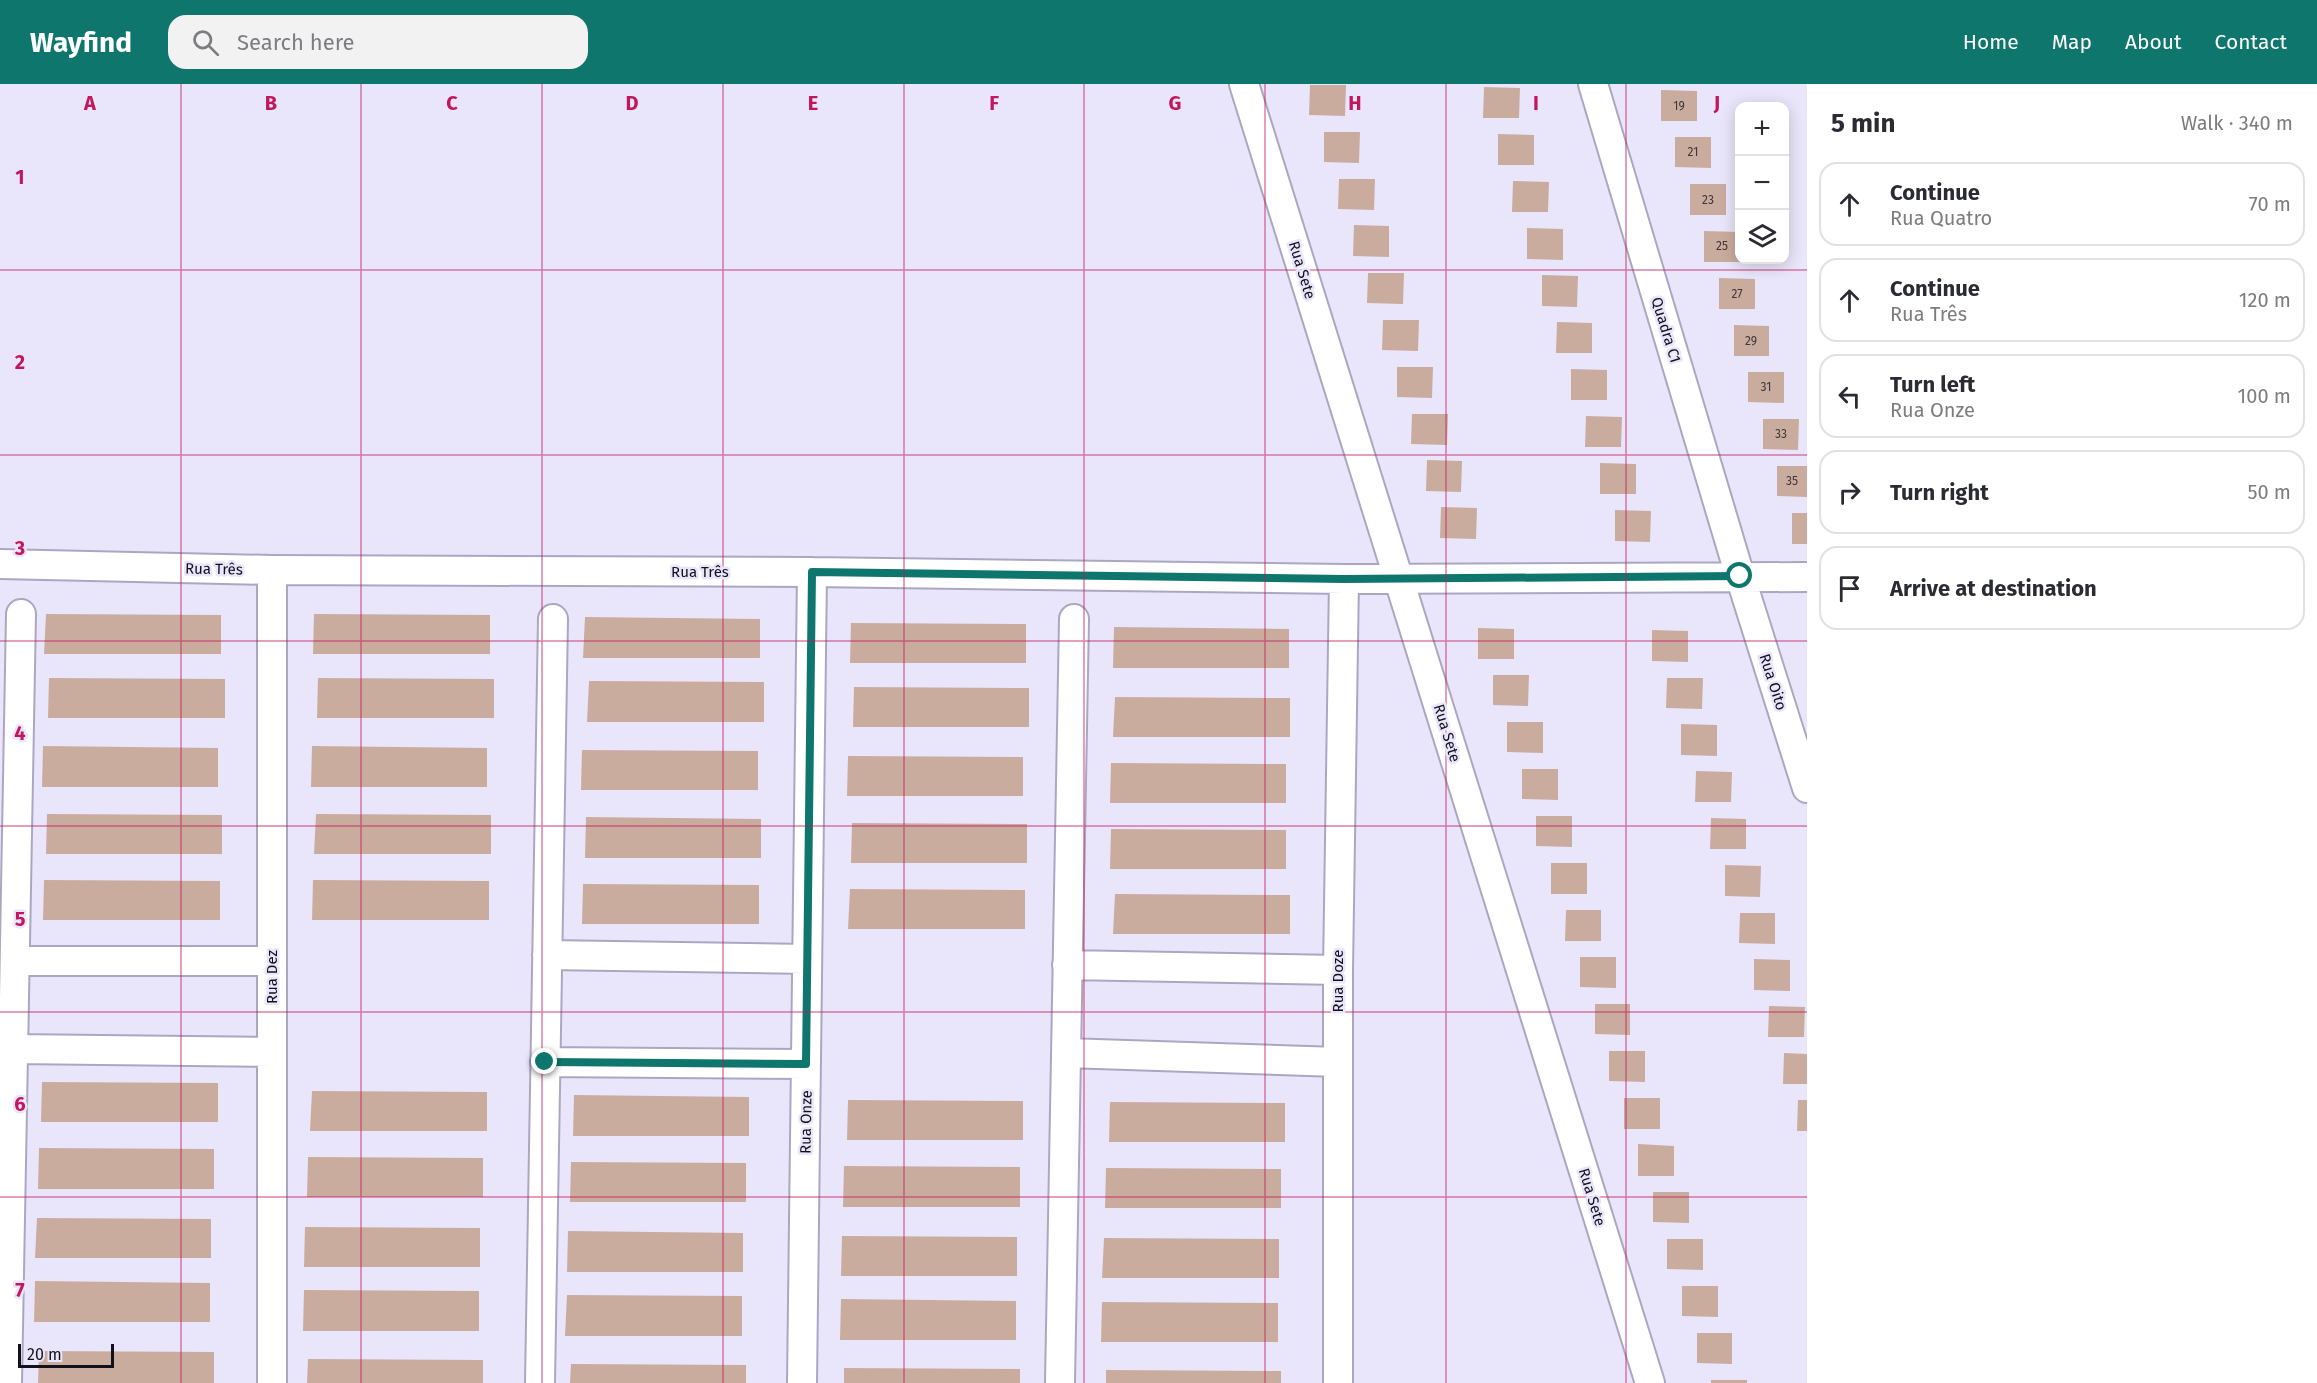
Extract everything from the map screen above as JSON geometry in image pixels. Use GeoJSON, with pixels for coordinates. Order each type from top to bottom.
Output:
{"type":"FeatureCollection","features":[{"type":"Feature","properties":{"kind":"street","name":"Rua Sete"},"geometry":{"type":"LineString","coordinates":[[1244,84],[1650,1383]]}},
{"type":"Feature","properties":{"kind":"street","name":"Quadra C1"},"geometry":{"type":"LineString","coordinates":[[1593,84],[1740,576]]}},
{"type":"Feature","properties":{"kind":"street","name":"Rua Três"},"geometry":{"type":"LineString","coordinates":[[0,564],[272,570],[812,572],[1344,579],[1807,577]]}},
{"type":"Feature","properties":{"kind":"street","name":"Rua Dez"},"geometry":{"type":"LineString","coordinates":[[272,570],[272,1383]]}},
{"type":"Feature","properties":{"kind":"street","name":"Rua Onze"},"geometry":{"type":"LineString","coordinates":[[802,1383],[812,572]]}},
{"type":"Feature","properties":{"kind":"street","name":"Rua Oito"},"geometry":{"type":"LineString","coordinates":[[1740,576],[1807,788]]}},
{"type":"Feature","properties":{"kind":"street","name":"Rua Doze"},"geometry":{"type":"LineString","coordinates":[[1338,1383],[1338,969],[1344,579]]}},
{"type":"Feature","properties":{"kind":"street"},"geometry":{"type":"LineString","coordinates":[[7,1383],[21,614]]}},
{"type":"Feature","properties":{"kind":"street"},"geometry":{"type":"LineString","coordinates":[[540,1383],[553,619]]}},
{"type":"Feature","properties":{"kind":"street"},"geometry":{"type":"LineString","coordinates":[[1060,1383],[1074,619]]}},
{"type":"Feature","properties":{"kind":"street"},"geometry":{"type":"LineString","coordinates":[[548,955],[807,959]]}},
{"type":"Feature","properties":{"kind":"street"},"geometry":{"type":"LineString","coordinates":[[15,961],[272,961]]}},
{"type":"Feature","properties":{"kind":"street"},"geometry":{"type":"LineString","coordinates":[[1067,965],[1338,969]]}},
{"type":"Feature","properties":{"kind":"street"},"geometry":{"type":"LineString","coordinates":[[13,1048],[272,1052]]}},
{"type":"Feature","properties":{"kind":"street"},"geometry":{"type":"LineString","coordinates":[[1066,1053],[1338,1062]]}},
{"type":"Feature","properties":{"kind":"street"},"geometry":{"type":"LineString","coordinates":[[545,1062],[806,1064]]}},
{"type":"Feature","properties":{"kind":"building"},"geometry":{"type":"Polygon","coordinates":[[[1310,85],[1346,85],[1345,116],[1309,115],[1310,85]]]}},
{"type":"Feature","properties":{"kind":"building"},"geometry":{"type":"Polygon","coordinates":[[[1484,87],[1520,88],[1519,118],[1483,118],[1484,87]]]}},
{"type":"Feature","properties":{"kind":"building"},"geometry":{"type":"Polygon","coordinates":[[[1661,90],[1697,91],[1697,121],[1661,121],[1661,90]]]}},
{"type":"Feature","properties":{"kind":"building"},"geometry":{"type":"Polygon","coordinates":[[[1324,132],[1360,132],[1359,163],[1324,162],[1324,132]]]}},
{"type":"Feature","properties":{"kind":"building"},"geometry":{"type":"Polygon","coordinates":[[[1498,134],[1534,135],[1534,165],[1498,165],[1498,134]]]}},
{"type":"Feature","properties":{"kind":"building"},"geometry":{"type":"Polygon","coordinates":[[[1675,137],[1711,137],[1711,168],[1675,167],[1675,137]]]}},
{"type":"Feature","properties":{"kind":"building"},"geometry":{"type":"Polygon","coordinates":[[[1339,179],[1375,179],[1374,210],[1338,209],[1339,179]]]}},
{"type":"Feature","properties":{"kind":"building"},"geometry":{"type":"Polygon","coordinates":[[[1513,181],[1549,182],[1548,212],[1512,212],[1513,181]]]}},
{"type":"Feature","properties":{"kind":"building"},"geometry":{"type":"Polygon","coordinates":[[[1690,184],[1726,184],[1726,215],[1690,215],[1690,184]]]}},
{"type":"Feature","properties":{"kind":"building"},"geometry":{"type":"Polygon","coordinates":[[[1354,225],[1389,226],[1389,257],[1353,256],[1354,225]]]}},
{"type":"Feature","properties":{"kind":"building"},"geometry":{"type":"Polygon","coordinates":[[[1527,228],[1563,229],[1563,260],[1527,259],[1527,228]]]}},
{"type":"Feature","properties":{"kind":"building"},"geometry":{"type":"Polygon","coordinates":[[[1704,231],[1735,232],[1735,262],[1704,262],[1704,231]]]}},
{"type":"Feature","properties":{"kind":"building"},"geometry":{"type":"Polygon","coordinates":[[[1368,273],[1404,273],[1403,304],[1367,303],[1368,273]]]}},
{"type":"Feature","properties":{"kind":"building"},"geometry":{"type":"Polygon","coordinates":[[[1542,275],[1578,276],[1577,307],[1542,306],[1542,275]]]}},
{"type":"Feature","properties":{"kind":"building"},"geometry":{"type":"Polygon","coordinates":[[[1719,278],[1755,279],[1755,309],[1719,309],[1719,278]]]}},
{"type":"Feature","properties":{"kind":"building"},"geometry":{"type":"Polygon","coordinates":[[[1383,320],[1419,320],[1418,351],[1382,350],[1383,320]]]}},
{"type":"Feature","properties":{"kind":"building"},"geometry":{"type":"Polygon","coordinates":[[[1557,322],[1592,323],[1592,353],[1556,353],[1557,322]]]}},
{"type":"Feature","properties":{"kind":"building"},"geometry":{"type":"Polygon","coordinates":[[[1734,325],[1769,326],[1769,356],[1734,356],[1734,325]]]}},
{"type":"Feature","properties":{"kind":"building"},"geometry":{"type":"Polygon","coordinates":[[[1397,367],[1433,367],[1432,398],[1397,397],[1397,367]]]}},
{"type":"Feature","properties":{"kind":"building"},"geometry":{"type":"Polygon","coordinates":[[[1571,369],[1607,370],[1607,400],[1571,400],[1571,369]]]}},
{"type":"Feature","properties":{"kind":"building"},"geometry":{"type":"Polygon","coordinates":[[[1748,372],[1784,372],[1784,403],[1748,402],[1748,372]]]}},
{"type":"Feature","properties":{"kind":"building"},"geometry":{"type":"Polygon","coordinates":[[[1412,414],[1448,414],[1447,445],[1411,444],[1412,414]]]}},
{"type":"Feature","properties":{"kind":"building"},"geometry":{"type":"Polygon","coordinates":[[[1586,416],[1622,417],[1621,447],[1585,447],[1586,416]]]}},
{"type":"Feature","properties":{"kind":"building"},"geometry":{"type":"Polygon","coordinates":[[[1763,419],[1799,419],[1798,450],[1763,449],[1763,419]]]}},
{"type":"Feature","properties":{"kind":"building"},"geometry":{"type":"Polygon","coordinates":[[[1427,460],[1462,461],[1461,492],[1426,491],[1427,460]]]}},
{"type":"Feature","properties":{"kind":"building"},"geometry":{"type":"Polygon","coordinates":[[[1600,463],[1636,464],[1636,494],[1600,494],[1600,463]]]}},
{"type":"Feature","properties":{"kind":"building"},"geometry":{"type":"Polygon","coordinates":[[[1777,466],[1807,466],[1807,497],[1777,496],[1777,466]]]}},
{"type":"Feature","properties":{"kind":"building"},"geometry":{"type":"Polygon","coordinates":[[[1441,507],[1477,508],[1476,539],[1440,538],[1441,507]]]}},
{"type":"Feature","properties":{"kind":"building"},"geometry":{"type":"Polygon","coordinates":[[[1615,510],[1651,511],[1650,542],[1615,541],[1615,510]]]}},
{"type":"Feature","properties":{"kind":"building"},"geometry":{"type":"Polygon","coordinates":[[[1792,513],[1807,513],[1807,544],[1792,544],[1792,513]]]}},
{"type":"Feature","properties":{"kind":"building"},"geometry":{"type":"Polygon","coordinates":[[[46,614],[221,615],[221,654],[44,654],[46,614]]]}},
{"type":"Feature","properties":{"kind":"building"},"geometry":{"type":"Polygon","coordinates":[[[314,614],[490,615],[490,654],[313,654],[314,614]]]}},
{"type":"Feature","properties":{"kind":"building"},"geometry":{"type":"Polygon","coordinates":[[[585,617],[760,619],[760,658],[583,658],[585,617]]]}},
{"type":"Feature","properties":{"kind":"building"},"geometry":{"type":"Polygon","coordinates":[[[851,623],[1026,624],[1026,663],[850,663],[851,623]]]}},
{"type":"Feature","properties":{"kind":"building"},"geometry":{"type":"Polygon","coordinates":[[[1114,627],[1289,629],[1289,668],[1113,668],[1114,627]]]}},
{"type":"Feature","properties":{"kind":"building"},"geometry":{"type":"Polygon","coordinates":[[[1478,628],[1514,629],[1514,659],[1478,659],[1478,628]]]}},
{"type":"Feature","properties":{"kind":"building"},"geometry":{"type":"Polygon","coordinates":[[[1652,630],[1688,631],[1688,662],[1652,661],[1652,630]]]}},
{"type":"Feature","properties":{"kind":"building"},"geometry":{"type":"Polygon","coordinates":[[[1493,675],[1529,675],[1528,706],[1493,705],[1493,675]]]}},
{"type":"Feature","properties":{"kind":"building"},"geometry":{"type":"Polygon","coordinates":[[[49,678],[225,679],[225,718],[48,718],[49,678]]]}},
{"type":"Feature","properties":{"kind":"building"},"geometry":{"type":"Polygon","coordinates":[[[318,678],[494,679],[494,718],[317,718],[318,678]]]}},
{"type":"Feature","properties":{"kind":"building"},"geometry":{"type":"Polygon","coordinates":[[[1667,678],[1703,678],[1702,709],[1666,708],[1667,678]]]}},
{"type":"Feature","properties":{"kind":"building"},"geometry":{"type":"Polygon","coordinates":[[[589,681],[764,682],[764,722],[587,722],[589,681]]]}},
{"type":"Feature","properties":{"kind":"building"},"geometry":{"type":"Polygon","coordinates":[[[854,687],[1029,688],[1029,727],[853,727],[854,687]]]}},
{"type":"Feature","properties":{"kind":"building"},"geometry":{"type":"Polygon","coordinates":[[[1115,697],[1290,698],[1290,737],[1113,737],[1115,697]]]}},
{"type":"Feature","properties":{"kind":"building"},"geometry":{"type":"Polygon","coordinates":[[[1507,722],[1543,722],[1543,753],[1507,752],[1507,722]]]}},
{"type":"Feature","properties":{"kind":"building"},"geometry":{"type":"Polygon","coordinates":[[[1681,724],[1717,725],[1717,756],[1681,755],[1681,724]]]}},
{"type":"Feature","properties":{"kind":"building"},"geometry":{"type":"Polygon","coordinates":[[[43,746],[218,748],[218,787],[42,787],[43,746]]]}},
{"type":"Feature","properties":{"kind":"building"},"geometry":{"type":"Polygon","coordinates":[[[312,746],[487,748],[487,787],[311,787],[312,746]]]}},
{"type":"Feature","properties":{"kind":"building"},"geometry":{"type":"Polygon","coordinates":[[[582,750],[758,751],[758,790],[581,790],[582,750]]]}},
{"type":"Feature","properties":{"kind":"building"},"geometry":{"type":"Polygon","coordinates":[[[848,756],[1023,757],[1023,796],[847,796],[848,756]]]}},
{"type":"Feature","properties":{"kind":"building"},"geometry":{"type":"Polygon","coordinates":[[[1111,763],[1286,764],[1286,803],[1110,803],[1111,763]]]}},
{"type":"Feature","properties":{"kind":"building"},"geometry":{"type":"Polygon","coordinates":[[[1522,769],[1558,769],[1558,800],[1522,799],[1522,769]]]}},
{"type":"Feature","properties":{"kind":"building"},"geometry":{"type":"Polygon","coordinates":[[[1696,771],[1732,772],[1731,802],[1695,802],[1696,771]]]}},
{"type":"Feature","properties":{"kind":"building"},"geometry":{"type":"Polygon","coordinates":[[[47,814],[222,815],[222,854],[46,854],[47,814]]]}},
{"type":"Feature","properties":{"kind":"building"},"geometry":{"type":"Polygon","coordinates":[[[316,814],[491,815],[491,854],[314,854],[316,814]]]}},
{"type":"Feature","properties":{"kind":"building"},"geometry":{"type":"Polygon","coordinates":[[[1536,816],[1572,816],[1572,847],[1536,846],[1536,816]]]}},
{"type":"Feature","properties":{"kind":"building"},"geometry":{"type":"Polygon","coordinates":[[[586,817],[761,819],[761,858],[585,858],[586,817]]]}},
{"type":"Feature","properties":{"kind":"building"},"geometry":{"type":"Polygon","coordinates":[[[1711,818],[1746,819],[1746,849],[1710,849],[1711,818]]]}},
{"type":"Feature","properties":{"kind":"building"},"geometry":{"type":"Polygon","coordinates":[[[852,823],[1027,824],[1027,863],[851,863],[852,823]]]}},
{"type":"Feature","properties":{"kind":"building"},"geometry":{"type":"Polygon","coordinates":[[[1111,829],[1286,830],[1286,869],[1110,869],[1111,829]]]}},
{"type":"Feature","properties":{"kind":"building"},"geometry":{"type":"Polygon","coordinates":[[[1551,863],[1587,863],[1587,894],[1551,894],[1551,863]]]}},
{"type":"Feature","properties":{"kind":"building"},"geometry":{"type":"Polygon","coordinates":[[[1725,865],[1761,866],[1760,897],[1725,896],[1725,865]]]}},
{"type":"Feature","properties":{"kind":"building"},"geometry":{"type":"Polygon","coordinates":[[[44,880],[220,881],[220,920],[43,920],[44,880]]]}},
{"type":"Feature","properties":{"kind":"building"},"geometry":{"type":"Polygon","coordinates":[[[313,880],[489,881],[489,920],[312,920],[313,880]]]}},
{"type":"Feature","properties":{"kind":"building"},"geometry":{"type":"Polygon","coordinates":[[[583,884],[759,885],[759,924],[582,924],[583,884]]]}},
{"type":"Feature","properties":{"kind":"building"},"geometry":{"type":"Polygon","coordinates":[[[850,889],[1025,890],[1025,929],[848,929],[850,889]]]}},
{"type":"Feature","properties":{"kind":"building"},"geometry":{"type":"Polygon","coordinates":[[[1115,894],[1290,895],[1290,934],[1113,934],[1115,894]]]}},
{"type":"Feature","properties":{"kind":"building"},"geometry":{"type":"Polygon","coordinates":[[[1566,910],[1601,910],[1601,941],[1565,941],[1566,910]]]}},
{"type":"Feature","properties":{"kind":"building"},"geometry":{"type":"Polygon","coordinates":[[[1740,913],[1775,913],[1775,944],[1739,943],[1740,913]]]}},
{"type":"Feature","properties":{"kind":"building"},"geometry":{"type":"Polygon","coordinates":[[[1580,957],[1616,957],[1616,988],[1580,987],[1580,957]]]}},
{"type":"Feature","properties":{"kind":"building"},"geometry":{"type":"Polygon","coordinates":[[[1754,959],[1790,960],[1790,991],[1754,990],[1754,959]]]}},
{"type":"Feature","properties":{"kind":"building"},"geometry":{"type":"Polygon","coordinates":[[[1595,1004],[1630,1004],[1630,1035],[1595,1034],[1595,1004]]]}},
{"type":"Feature","properties":{"kind":"building"},"geometry":{"type":"Polygon","coordinates":[[[1769,1006],[1805,1007],[1804,1037],[1768,1037],[1769,1006]]]}},
{"type":"Feature","properties":{"kind":"building"},"geometry":{"type":"Polygon","coordinates":[[[1609,1051],[1645,1051],[1645,1082],[1609,1081],[1609,1051]]]}},
{"type":"Feature","properties":{"kind":"building"},"geometry":{"type":"Polygon","coordinates":[[[1784,1053],[1807,1054],[1807,1084],[1783,1084],[1784,1053]]]}},
{"type":"Feature","properties":{"kind":"building"},"geometry":{"type":"Polygon","coordinates":[[[42,1082],[218,1083],[218,1122],[41,1122],[42,1082]]]}},
{"type":"Feature","properties":{"kind":"building"},"geometry":{"type":"Polygon","coordinates":[[[312,1091],[487,1092],[487,1131],[310,1131],[312,1091]]]}},
{"type":"Feature","properties":{"kind":"building"},"geometry":{"type":"Polygon","coordinates":[[[574,1095],[749,1097],[749,1136],[573,1136],[574,1095]]]}},
{"type":"Feature","properties":{"kind":"building"},"geometry":{"type":"Polygon","coordinates":[[[1624,1098],[1660,1098],[1660,1129],[1624,1129],[1624,1098]]]}},
{"type":"Feature","properties":{"kind":"building"},"geometry":{"type":"Polygon","coordinates":[[[848,1100],[1023,1101],[1023,1140],[847,1140],[848,1100]]]}},
{"type":"Feature","properties":{"kind":"building"},"geometry":{"type":"Polygon","coordinates":[[[1798,1100],[1807,1100],[1807,1131],[1797,1131],[1798,1100]]]}},
{"type":"Feature","properties":{"kind":"building"},"geometry":{"type":"Polygon","coordinates":[[[1110,1102],[1285,1103],[1285,1142],[1109,1142],[1110,1102]]]}},
{"type":"Feature","properties":{"kind":"building"},"geometry":{"type":"Polygon","coordinates":[[[1638,1144],[1674,1146],[1674,1176],[1638,1176],[1638,1144]]]}},
{"type":"Feature","properties":{"kind":"building"},"geometry":{"type":"Polygon","coordinates":[[[39,1148],[214,1149],[214,1189],[38,1189],[39,1148]]]}},
{"type":"Feature","properties":{"kind":"building"},"geometry":{"type":"Polygon","coordinates":[[[308,1157],[483,1158],[483,1197],[307,1197],[308,1157]]]}},
{"type":"Feature","properties":{"kind":"building"},"geometry":{"type":"Polygon","coordinates":[[[571,1162],[746,1163],[746,1202],[570,1202],[571,1162]]]}},
{"type":"Feature","properties":{"kind":"building"},"geometry":{"type":"Polygon","coordinates":[[[844,1166],[1020,1167],[1020,1207],[843,1207],[844,1166]]]}},
{"type":"Feature","properties":{"kind":"building"},"geometry":{"type":"Polygon","coordinates":[[[1106,1168],[1281,1169],[1281,1208],[1105,1208],[1106,1168]]]}},
{"type":"Feature","properties":{"kind":"building"},"geometry":{"type":"Polygon","coordinates":[[[1653,1192],[1689,1192],[1689,1223],[1653,1222],[1653,1192]]]}},
{"type":"Feature","properties":{"kind":"building"},"geometry":{"type":"Polygon","coordinates":[[[37,1218],[211,1219],[211,1258],[35,1258],[37,1218]]]}},
{"type":"Feature","properties":{"kind":"building"},"geometry":{"type":"Polygon","coordinates":[[[305,1227],[480,1228],[480,1267],[304,1267],[305,1227]]]}},
{"type":"Feature","properties":{"kind":"building"},"geometry":{"type":"Polygon","coordinates":[[[568,1231],[743,1233],[743,1272],[567,1272],[568,1231]]]}},
{"type":"Feature","properties":{"kind":"building"},"geometry":{"type":"Polygon","coordinates":[[[842,1236],[1017,1237],[1017,1276],[841,1276],[842,1236]]]}},
{"type":"Feature","properties":{"kind":"building"},"geometry":{"type":"Polygon","coordinates":[[[1104,1238],[1279,1239],[1279,1278],[1102,1278],[1104,1238]]]}},
{"type":"Feature","properties":{"kind":"building"},"geometry":{"type":"Polygon","coordinates":[[[1667,1239],[1703,1239],[1703,1270],[1667,1269],[1667,1239]]]}},
{"type":"Feature","properties":{"kind":"building"},"geometry":{"type":"Polygon","coordinates":[[[35,1281],[210,1283],[210,1322],[34,1322],[35,1281]]]}},
{"type":"Feature","properties":{"kind":"building"},"geometry":{"type":"Polygon","coordinates":[[[1682,1286],[1718,1286],[1718,1317],[1682,1316],[1682,1286]]]}},
{"type":"Feature","properties":{"kind":"building"},"geometry":{"type":"Polygon","coordinates":[[[304,1290],[479,1291],[479,1331],[303,1331],[304,1290]]]}},
{"type":"Feature","properties":{"kind":"building"},"geometry":{"type":"Polygon","coordinates":[[[567,1295],[742,1296],[742,1336],[565,1336],[567,1295]]]}},
{"type":"Feature","properties":{"kind":"building"},"geometry":{"type":"Polygon","coordinates":[[[841,1299],[1016,1301],[1016,1340],[840,1340],[841,1299]]]}},
{"type":"Feature","properties":{"kind":"building"},"geometry":{"type":"Polygon","coordinates":[[[1102,1302],[1278,1303],[1278,1342],[1101,1342],[1102,1302]]]}},
{"type":"Feature","properties":{"kind":"building"},"geometry":{"type":"Polygon","coordinates":[[[1697,1333],[1732,1333],[1732,1364],[1697,1363],[1697,1333]]]}},
{"type":"Feature","properties":{"kind":"building"},"geometry":{"type":"Polygon","coordinates":[[[39,1351],[214,1352],[214,1383],[38,1383],[39,1351]]]}},
{"type":"Feature","properties":{"kind":"building"},"geometry":{"type":"Polygon","coordinates":[[[308,1359],[483,1360],[483,1383],[307,1383],[308,1359]]]}},
{"type":"Feature","properties":{"kind":"building"},"geometry":{"type":"Polygon","coordinates":[[[571,1364],[746,1365],[746,1383],[570,1383],[571,1364]]]}},
{"type":"Feature","properties":{"kind":"building"},"geometry":{"type":"Polygon","coordinates":[[[844,1368],[1020,1369],[1020,1383],[844,1383],[844,1368]]]}},
{"type":"Feature","properties":{"kind":"building"},"geometry":{"type":"Polygon","coordinates":[[[1106,1370],[1281,1371],[1281,1383],[1106,1383],[1106,1370]]]}},
{"type":"Feature","properties":{"kind":"building"},"geometry":{"type":"Polygon","coordinates":[[[1711,1380],[1747,1380],[1747,1383],[1711,1383],[1711,1380]]]}},
{"type":"Feature","properties":{"kind":"route"},"geometry":{"type":"LineString","coordinates":[[545,1062],[806,1064],[812,572],[1344,579],[1740,576]]}}]}
